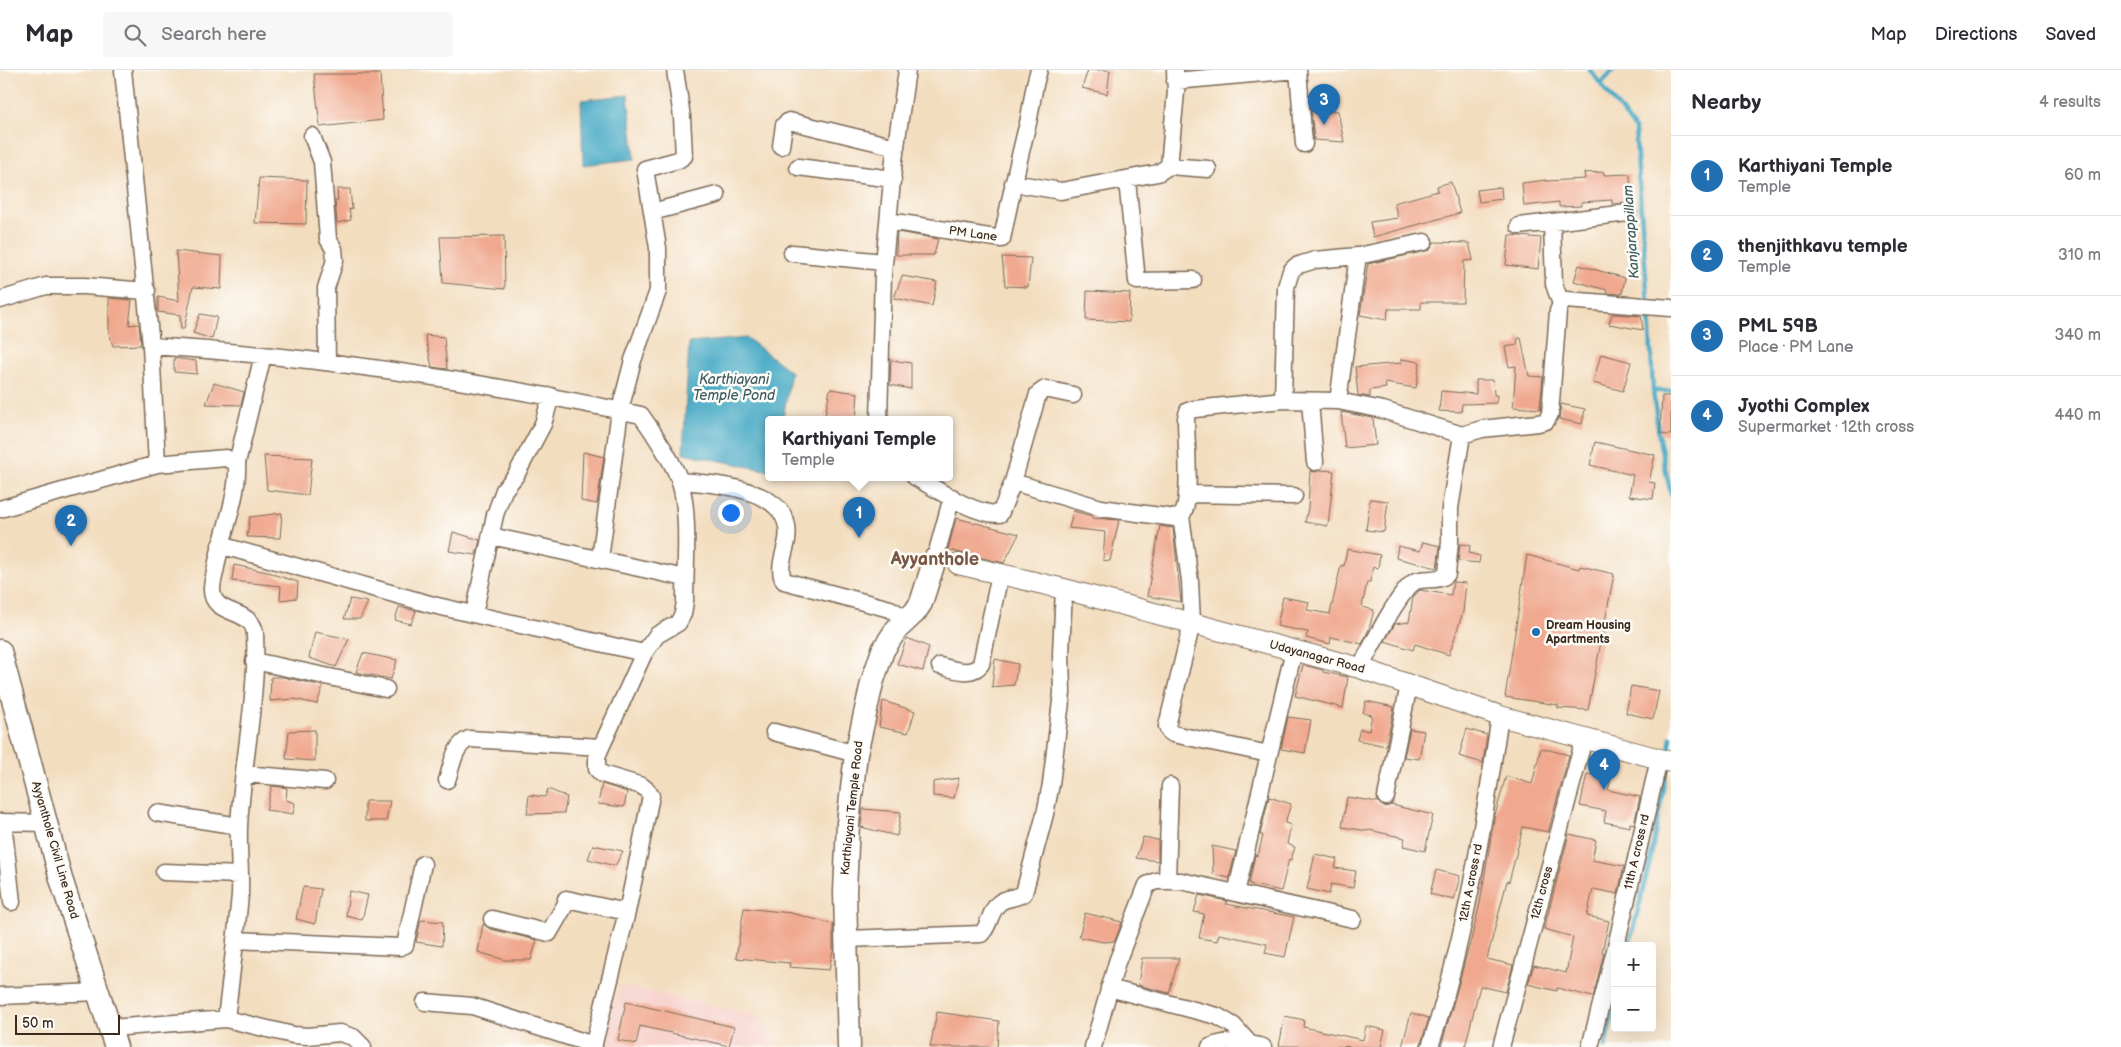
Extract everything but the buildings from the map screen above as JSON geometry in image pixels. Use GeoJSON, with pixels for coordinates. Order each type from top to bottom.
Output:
{"type":"FeatureCollection","features":[{"type":"Feature","properties":{"kind":"main road","name":"Karthiayani Temple Road"},"geometry":{"type":"LineString","coordinates":[[849,1047],[845,892],[848,822],[856,754],[872,683],[883,650],[896,630],[916,612],[921,603],[935,560]]}},
{"type":"Feature","properties":{"kind":"main road","name":"Ayyanthole Civil Line Road"},"geometry":{"type":"LineString","coordinates":[[0,650],[61,879],[114,1038]]}},
{"type":"Feature","properties":{"kind":"street"},"geometry":{"type":"LineString","coordinates":[[124,70],[152,346],[158,464]]}},
{"type":"Feature","properties":{"kind":"street"},"geometry":{"type":"LineString","coordinates":[[600,559],[620,410],[633,360],[658,291],[658,248],[645,169],[678,160],[684,156],[682,117],[675,70]]}},
{"type":"Feature","properties":{"kind":"street","name":"PM Lane"},"geometry":{"type":"LineString","coordinates":[[889,221],[1002,239],[1033,99],[1034,84],[1039,70]]}},
{"type":"Feature","properties":{"kind":"street"},"geometry":{"type":"LineString","coordinates":[[1169,166],[1176,92],[1175,76],[1297,70],[1304,144]]}},
{"type":"Feature","properties":{"kind":"street"},"geometry":{"type":"LineString","coordinates":[[879,416],[884,262],[902,71]]}},
{"type":"Feature","properties":{"kind":"street"},"geometry":{"type":"LineString","coordinates":[[781,146],[784,125],[788,121],[896,147]]}},
{"type":"Feature","properties":{"kind":"street"},"geometry":{"type":"LineString","coordinates":[[312,136],[322,162],[328,239],[334,249],[335,260],[326,288],[327,362]]}},
{"type":"Feature","properties":{"kind":"street"},"geometry":{"type":"LineString","coordinates":[[1013,184],[1061,191],[1158,173],[1169,166],[1208,169]]}},
{"type":"Feature","properties":{"kind":"street"},"geometry":{"type":"LineString","coordinates":[[798,167],[893,179]]}},
{"type":"Feature","properties":{"kind":"street"},"geometry":{"type":"LineString","coordinates":[[1127,180],[1137,281],[1193,280]]}},
{"type":"Feature","properties":{"kind":"street"},"geometry":{"type":"LineString","coordinates":[[652,212],[717,195]]}},
{"type":"Feature","properties":{"kind":"street"},"geometry":{"type":"LineString","coordinates":[[1519,226],[1628,213]]}},
{"type":"Feature","properties":{"kind":"street"},"geometry":{"type":"LineString","coordinates":[[1013,482],[1101,508],[1175,518],[1181,516],[1185,510],[1187,494],[1186,418],[1188,411],[1195,409],[1283,400],[1338,401],[1383,410],[1462,435],[1482,430],[1546,421],[1550,414],[1560,304],[1554,284],[1552,222]]}},
{"type":"Feature","properties":{"kind":"street"},"geometry":{"type":"LineString","coordinates":[[1283,400],[1286,287],[1291,271],[1296,266],[1314,260],[1358,256],[1424,242]]}},
{"type":"Feature","properties":{"kind":"street"},"geometry":{"type":"LineString","coordinates":[[792,253],[884,262]]}},
{"type":"Feature","properties":{"kind":"street"},"geometry":{"type":"LineString","coordinates":[[1338,401],[1358,256]]}},
{"type":"Feature","properties":{"kind":"street"},"geometry":{"type":"LineString","coordinates":[[0,300],[46,286],[84,286],[147,291]]}},
{"type":"Feature","properties":{"kind":"street"},"geometry":{"type":"LineString","coordinates":[[1560,304],[1566,300],[1656,306]]}},
{"type":"Feature","properties":{"kind":"street"},"geometry":{"type":"LineString","coordinates":[[152,346],[327,362],[551,396],[641,415],[651,428],[680,481],[685,512],[683,614],[678,623],[657,635],[644,653],[596,756],[597,769],[602,774],[642,786],[648,790],[651,796],[627,912],[594,1046],[472,1006],[425,1002]]}},
{"type":"Feature","properties":{"kind":"street"},"geometry":{"type":"LineString","coordinates":[[226,1019],[240,875],[239,826],[254,661],[253,624],[245,617],[219,607],[214,599],[212,589],[220,544],[238,478],[237,463],[263,355]]}},
{"type":"Feature","properties":{"kind":"street"},"geometry":{"type":"LineString","coordinates":[[922,481],[990,514],[1000,514],[1013,482],[1040,390],[1045,389],[1073,395]]}},
{"type":"Feature","properties":{"kind":"street"},"geometry":{"type":"LineString","coordinates":[[474,614],[495,515],[504,490],[516,475],[543,424],[551,396]]}},
{"type":"Feature","properties":{"kind":"street"},"geometry":{"type":"LineString","coordinates":[[1310,401],[1315,462]]}},
{"type":"Feature","properties":{"kind":"street"},"geometry":{"type":"LineString","coordinates":[[1360,668],[1388,617],[1407,589],[1419,580],[1443,578],[1447,574],[1450,542],[1450,508],[1462,435]]}},
{"type":"Feature","properties":{"kind":"street"},"geometry":{"type":"LineString","coordinates":[[0,509],[158,464],[226,458],[237,463]]}},
{"type":"Feature","properties":{"kind":"street"},"geometry":{"type":"LineString","coordinates":[[680,481],[736,489],[774,503],[782,511],[788,522],[788,538],[781,570],[784,581],[890,609],[907,619]]}},
{"type":"Feature","properties":{"kind":"street"},"geometry":{"type":"LineString","coordinates":[[1187,494],[1294,496]]}},
{"type":"Feature","properties":{"kind":"street"},"geometry":{"type":"LineString","coordinates":[[935,560],[952,497]]}},
{"type":"Feature","properties":{"kind":"street"},"geometry":{"type":"LineString","coordinates":[[1181,516],[1190,580],[1192,623],[1167,726],[1169,731],[1174,734],[1269,754]]}},
{"type":"Feature","properties":{"kind":"street"},"geometry":{"type":"LineString","coordinates":[[490,536],[685,578]]}},
{"type":"Feature","properties":{"kind":"street"},"geometry":{"type":"LineString","coordinates":[[220,544],[433,605],[644,653]]}},
{"type":"Feature","properties":{"kind":"street"},"geometry":{"type":"LineString","coordinates":[[935,560],[959,564]]}},
{"type":"Feature","properties":{"kind":"street"},"geometry":{"type":"LineString","coordinates":[[935,560],[959,564]]}},
{"type":"Feature","properties":{"kind":"street","name":"Udayanagar Road"},"geometry":{"type":"LineString","coordinates":[[959,564],[1064,589],[1360,668],[1500,716],[1666,761]]}},
{"type":"Feature","properties":{"kind":"street"},"geometry":{"type":"LineString","coordinates":[[940,666],[972,671],[981,664],[1000,574]]}},
{"type":"Feature","properties":{"kind":"street"},"geometry":{"type":"LineString","coordinates":[[847,939],[981,934],[987,928],[998,904],[1005,899],[1017,898],[1024,893],[1046,814],[1051,784],[1062,693],[1061,654],[1064,589]]}},
{"type":"Feature","properties":{"kind":"street"},"geometry":{"type":"LineString","coordinates":[[1236,893],[1294,650]]}},
{"type":"Feature","properties":{"kind":"street"},"geometry":{"type":"LineString","coordinates":[[254,661],[386,689]]}},
{"type":"Feature","properties":{"kind":"street"},"geometry":{"type":"LineString","coordinates":[[1386,797],[1409,685]]}},
{"type":"Feature","properties":{"kind":"street","name":"12th A cross rd"},"geometry":{"type":"LineString","coordinates":[[1430,1047],[1441,1012],[1467,909],[1500,716]]}},
{"type":"Feature","properties":{"kind":"street"},"geometry":{"type":"LineString","coordinates":[[774,732],[856,754]]}},
{"type":"Feature","properties":{"kind":"street"},"geometry":{"type":"LineString","coordinates":[[447,780],[458,748],[469,739],[601,747]]}},
{"type":"Feature","properties":{"kind":"street","name":"12th cross"},"geometry":{"type":"LineString","coordinates":[[1501,1047],[1584,739]]}},
{"type":"Feature","properties":{"kind":"street","name":"11th A cross rd"},"geometry":{"type":"LineString","coordinates":[[1617,942],[1666,761]]}},
{"type":"Feature","properties":{"kind":"street"},"geometry":{"type":"LineString","coordinates":[[245,774],[326,782]]}},
{"type":"Feature","properties":{"kind":"street"},"geometry":{"type":"LineString","coordinates":[[1167,880],[1170,786]]}},
{"type":"Feature","properties":{"kind":"street"},"geometry":{"type":"LineString","coordinates":[[157,813],[239,826]]}},
{"type":"Feature","properties":{"kind":"street"},"geometry":{"type":"LineString","coordinates":[[12,902],[2,822],[46,822]]}},
{"type":"Feature","properties":{"kind":"street"},"geometry":{"type":"LineString","coordinates":[[235,940],[400,947],[405,945],[424,864]]}},
{"type":"Feature","properties":{"kind":"street"},"geometry":{"type":"LineString","coordinates":[[164,872],[240,875]]}},
{"type":"Feature","properties":{"kind":"street"},"geometry":{"type":"LineString","coordinates":[[1093,1047],[1109,988],[1142,894],[1147,885],[1156,881],[1181,881],[1354,919]]}},
{"type":"Feature","properties":{"kind":"street"},"geometry":{"type":"LineString","coordinates":[[492,920],[549,933],[567,899],[627,912]]}},
{"type":"Feature","properties":{"kind":"street"},"geometry":{"type":"LineString","coordinates":[[1590,1047],[1611,967]]}},
{"type":"Feature","properties":{"kind":"street"},"geometry":{"type":"LineString","coordinates":[[1109,988],[1217,1016],[1234,1026],[1256,1045]]}},
{"type":"Feature","properties":{"kind":"street"},"geometry":{"type":"LineString","coordinates":[[0,996],[99,992]]}},
{"type":"Feature","properties":{"kind":"street"},"geometry":{"type":"LineString","coordinates":[[114,1038],[226,1019],[293,1035],[340,1034],[353,1037],[363,1047]]}},
{"type":"Feature","properties":{"kind":"street"},"geometry":{"type":"LineString","coordinates":[[1210,1047],[1228,1042],[1256,1045]]}},
{"type":"Feature","properties":{"kind":"shaded area"},"geometry":{"type":"Polygon","coordinates":[[[620,985],[763,1017],[776,1047],[600,1047],[620,985]]]}},
{"type":"Feature","properties":{"kind":"water"},"geometry":{"type":"Polygon","coordinates":[[[628,95],[635,159],[583,165],[581,100],[628,95]]]}},
{"type":"Feature","properties":{"kind":"water","name":"Karthiayani Temple Pond"},"geometry":{"type":"Polygon","coordinates":[[[747,338],[791,372],[784,416],[765,416],[765,470],[683,453],[689,343],[747,338]]]}},
{"type":"Feature","properties":{"kind":"waterway","name":"Kanjarappillam"},"geometry":{"type":"LineString","coordinates":[[1590,70],[1635,129],[1648,302]]}},
{"type":"Feature","properties":{"kind":"waterway"},"geometry":{"type":"LineString","coordinates":[[1602,83],[1613,70]]}},
{"type":"Feature","properties":{"kind":"waterway","name":"Kanjarappillam"},"geometry":{"type":"LineString","coordinates":[[1649,310],[1653,391],[1671,391]]}},
{"type":"Feature","properties":{"kind":"waterway"},"geometry":{"type":"LineString","coordinates":[[1653,391],[1660,444],[1671,495]]}},
{"type":"Feature","properties":{"kind":"waterway"},"geometry":{"type":"LineString","coordinates":[[1668,756],[1671,737]]}},
{"type":"Feature","properties":{"kind":"waterway"},"geometry":{"type":"LineString","coordinates":[[1630,942],[1650,862],[1667,766]]}},
{"type":"Feature","properties":{"kind":"waterway"},"geometry":{"type":"LineString","coordinates":[[1605,1047],[1611,1022]]}},
{"type":"Feature","properties":{"kind":"place","name":"PML 59B"},"geometry":{"type":"Point","coordinates":[1324,125]}},
{"type":"Feature","properties":{"kind":"place","name":"Karthiyani Temple"},"geometry":{"type":"Point","coordinates":[859,538]}},
{"type":"Feature","properties":{"kind":"place","name":"thenjithkavu temple"},"geometry":{"type":"Point","coordinates":[71,546]}},
{"type":"Feature","properties":{"kind":"place","name":"Dream Housing Apartments"},"geometry":{"type":"Point","coordinates":[1536,632]}},
{"type":"Feature","properties":{"kind":"place","name":"Jyothi Complex"},"geometry":{"type":"Point","coordinates":[1604,790]}},
{"type":"Feature","properties":{"kind":"district","name":"Ayyanthole"},"geometry":{"type":"Point","coordinates":[935,559]}}]}
